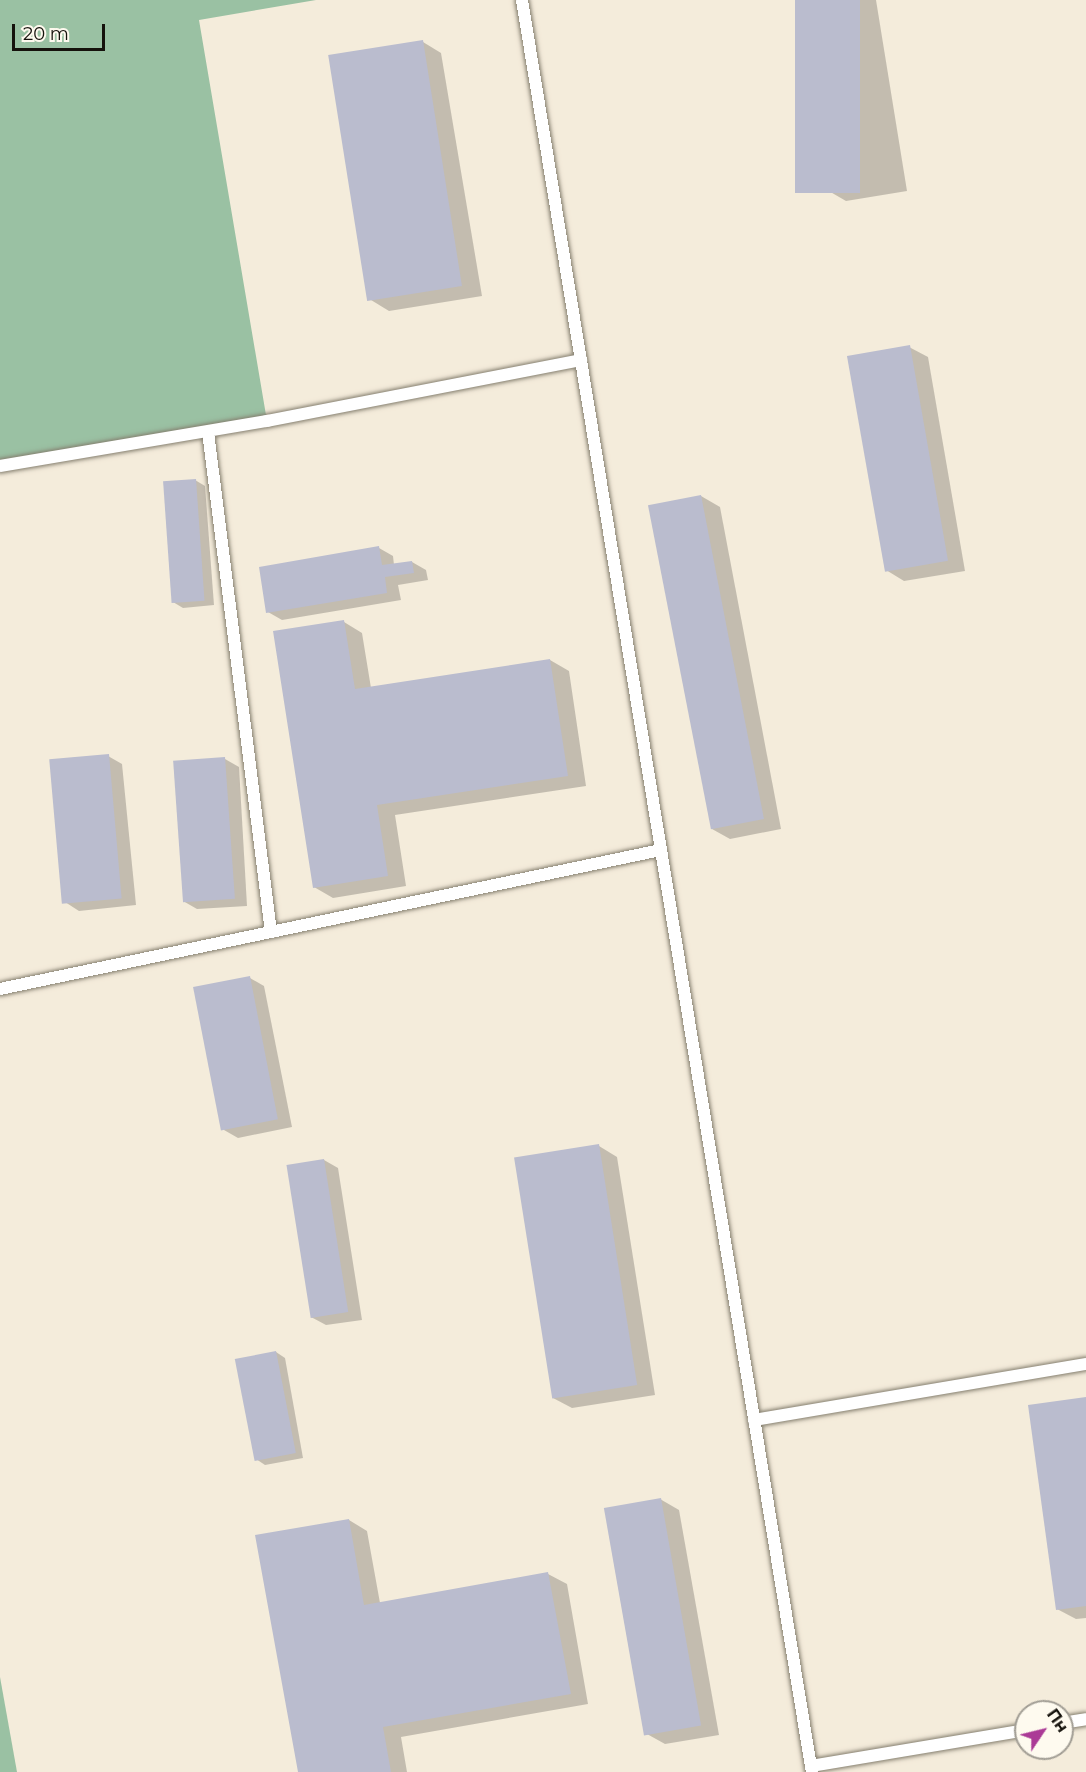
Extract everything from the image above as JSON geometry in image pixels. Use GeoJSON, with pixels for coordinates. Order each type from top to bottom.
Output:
{"type":"FeatureCollection","features":[{"type":"Feature","properties":{"kind":"lane"},"geometry":{"type":"LineString","coordinates":[[522,0],[811,1769],[1014,1732]]}},
{"type":"Feature","properties":{"kind":"lane"},"geometry":{"type":"LineString","coordinates":[[0,466],[208,432],[581,360]]}},
{"type":"Feature","properties":{"kind":"lane"},"geometry":{"type":"LineString","coordinates":[[208,432],[271,932]]}},
{"type":"Feature","properties":{"kind":"lane"},"geometry":{"type":"LineString","coordinates":[[0,989],[661,850]]}},
{"type":"Feature","properties":{"kind":"lane"},"geometry":{"type":"LineString","coordinates":[[754,1420],[1086,1364]]}},
{"type":"Feature","properties":{"kind":"green space"},"geometry":{"type":"Polygon","coordinates":[[[0,0],[316,0],[199,20],[267,421],[0,466],[0,0]]]}},
{"type":"Feature","properties":{"kind":"green space"},"geometry":{"type":"Polygon","coordinates":[[[0,1677],[17,1772],[0,1772],[0,1677]]]}},
{"type":"Feature","properties":{"kind":"building"},"geometry":{"type":"Polygon","coordinates":[[[795,0],[860,0],[860,193],[795,193],[795,0]]]}},
{"type":"Feature","properties":{"kind":"building"},"geometry":{"type":"Polygon","coordinates":[[[423,40],[462,286],[367,301],[328,55],[423,40]]]}},
{"type":"Feature","properties":{"kind":"building"},"geometry":{"type":"Polygon","coordinates":[[[910,345],[948,561],[885,572],[847,356],[910,345]]]}},
{"type":"Feature","properties":{"kind":"building"},"geometry":{"type":"Polygon","coordinates":[[[196,479],[205,601],[172,603],[163,481],[196,479]]]}},
{"type":"Feature","properties":{"kind":"building"},"geometry":{"type":"Polygon","coordinates":[[[701,495],[764,819],[711,829],[648,505],[701,495]]]}},
{"type":"Feature","properties":{"kind":"building"},"geometry":{"type":"Polygon","coordinates":[[[379,546],[382,565],[412,561],[414,573],[385,577],[387,593],[266,613],[259,567],[379,546]]]}},
{"type":"Feature","properties":{"kind":"building"},"geometry":{"type":"Polygon","coordinates":[[[344,620],[355,689],[550,659],[568,776],[377,805],[388,876],[313,888],[273,631],[344,620]]]}},
{"type":"Feature","properties":{"kind":"building"},"geometry":{"type":"Polygon","coordinates":[[[109,754],[122,898],[62,904],[49,759],[109,754]]]}},
{"type":"Feature","properties":{"kind":"building"},"geometry":{"type":"Polygon","coordinates":[[[225,757],[235,899],[183,902],[173,761],[225,757]]]}},
{"type":"Feature","properties":{"kind":"building"},"geometry":{"type":"Polygon","coordinates":[[[250,976],[278,1119],[221,1130],[193,987],[250,976]]]}},
{"type":"Feature","properties":{"kind":"building"},"geometry":{"type":"Polygon","coordinates":[[[599,1144],[637,1385],[552,1398],[514,1157],[599,1144]]]}},
{"type":"Feature","properties":{"kind":"building"},"geometry":{"type":"Polygon","coordinates":[[[324,1159],[348,1312],[311,1318],[286,1165],[324,1159]]]}},
{"type":"Feature","properties":{"kind":"building"},"geometry":{"type":"Polygon","coordinates":[[[276,1351],[296,1453],[255,1461],[235,1359],[276,1351]]]}},
{"type":"Feature","properties":{"kind":"building"},"geometry":{"type":"Polygon","coordinates":[[[1086,1397],[1086,1606],[1056,1610],[1028,1405],[1086,1397]]]}},
{"type":"Feature","properties":{"kind":"building"},"geometry":{"type":"Polygon","coordinates":[[[661,1498],[701,1725],[644,1736],[604,1508],[661,1498]]]}},
{"type":"Feature","properties":{"kind":"building"},"geometry":{"type":"Polygon","coordinates":[[[349,1519],[364,1605],[548,1572],[571,1694],[383,1727],[391,1772],[298,1772],[255,1535],[349,1519]]]}}]}
